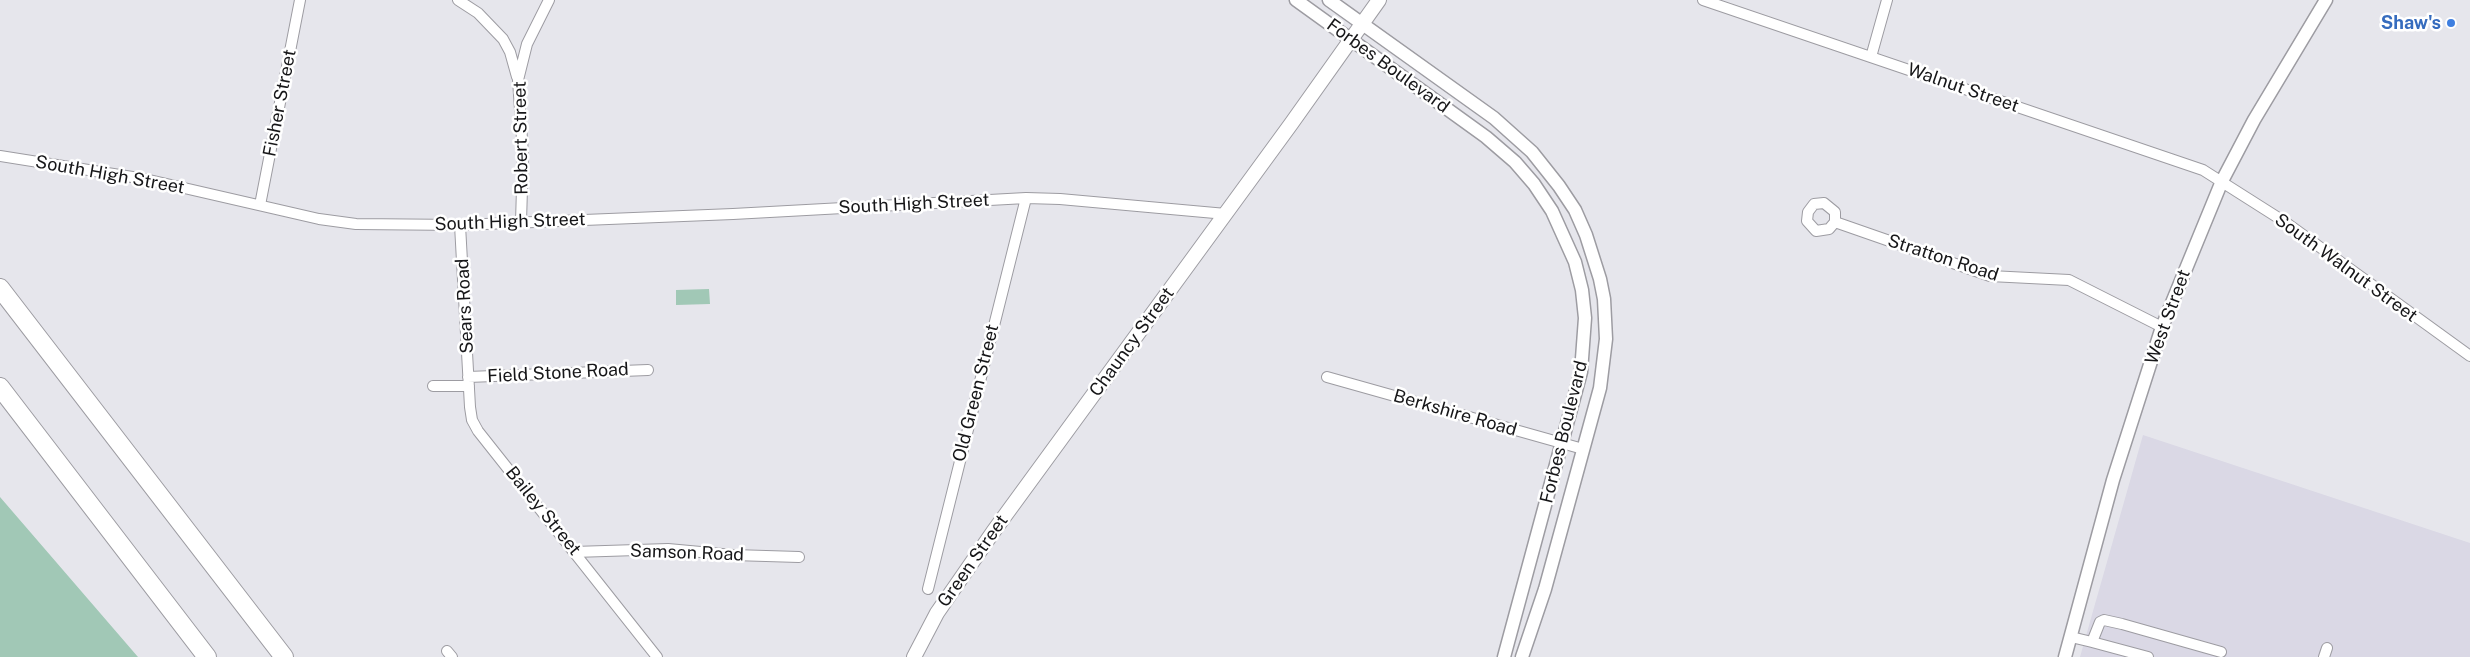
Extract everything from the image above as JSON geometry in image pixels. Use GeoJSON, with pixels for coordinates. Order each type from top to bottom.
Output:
{"type":"FeatureCollection","features":[{"type":"Feature","properties":{"kind":"highway"},"geometry":{"type":"LineString","coordinates":[[0,288],[284,657]]}},
{"type":"Feature","properties":{"kind":"highway"},"geometry":{"type":"LineString","coordinates":[[0,388],[207,657]]}},
{"type":"Feature","properties":{"kind":"main road","name":"Chauncy Street"},"geometry":{"type":"LineString","coordinates":[[1038,470],[1226,214],[1379,0]]}},
{"type":"Feature","properties":{"kind":"main road","name":"Green Street"},"geometry":{"type":"LineString","coordinates":[[914,657],[937,613],[1038,470]]}},
{"type":"Feature","properties":{"kind":"street","name":"Fisher Street"},"geometry":{"type":"LineString","coordinates":[[260,205],[300,0]]}},
{"type":"Feature","properties":{"kind":"street"},"geometry":{"type":"LineString","coordinates":[[458,0],[478,13],[503,39],[510,52],[518,80]]}},
{"type":"Feature","properties":{"kind":"street","name":"Robert Street"},"geometry":{"type":"LineString","coordinates":[[521,222],[523,154],[518,80],[527,44],[549,0]]}},
{"type":"Feature","properties":{"kind":"street","name":"Forbes Boulevard"},"geometry":{"type":"LineString","coordinates":[[1296,0],[1498,147],[1534,184],[1560,226],[1575,262],[1582,290],[1585,318],[1581,372],[1564,443],[1504,657]]}},
{"type":"Feature","properties":{"kind":"street","name":"Forbes Boulevard"},"geometry":{"type":"LineString","coordinates":[[1329,0],[1516,136],[1544,166],[1575,210],[1586,235],[1600,279],[1606,339],[1600,388],[1545,589],[1522,657]]}},
{"type":"Feature","properties":{"kind":"street","name":"Walnut Street"},"geometry":{"type":"LineString","coordinates":[[1702,0],[2203,170],[2222,181]]}},
{"type":"Feature","properties":{"kind":"street"},"geometry":{"type":"LineString","coordinates":[[1870,57],[1887,0]]}},
{"type":"Feature","properties":{"kind":"street","name":"West Street"},"geometry":{"type":"LineString","coordinates":[[2065,657],[2113,480],[2162,327],[2222,181],[2254,120],[2326,0]]}},
{"type":"Feature","properties":{"kind":"street","name":"South High Street"},"geometry":{"type":"LineString","coordinates":[[0,156],[144,179],[356,224],[460,225],[733,214],[1026,198]]}},
{"type":"Feature","properties":{"kind":"street","name":"South Walnut Street"},"geometry":{"type":"LineString","coordinates":[[2222,181],[2356,272],[2470,356]]}},
{"type":"Feature","properties":{"kind":"street"},"geometry":{"type":"LineString","coordinates":[[1026,198],[1060,199],[1226,214]]}},
{"type":"Feature","properties":{"kind":"street","name":"Old Green Street"},"geometry":{"type":"LineString","coordinates":[[928,589],[1026,198]]}},
{"type":"Feature","properties":{"kind":"street","name":"Stratton Road"},"geometry":{"type":"LineString","coordinates":[[1835,222],[1990,276],[2069,280],[2162,327]]}},
{"type":"Feature","properties":{"kind":"street","name":"Sears Road"},"geometry":{"type":"LineString","coordinates":[[460,225],[469,382]]}},
{"type":"Feature","properties":{"kind":"street","name":"Field Stone Road"},"geometry":{"type":"LineString","coordinates":[[469,382],[648,370]]}},
{"type":"Feature","properties":{"kind":"street","name":"Berkshire Road"},"geometry":{"type":"LineString","coordinates":[[1327,377],[1583,449]]}},
{"type":"Feature","properties":{"kind":"street"},"geometry":{"type":"LineString","coordinates":[[432,386],[469,382]]}},
{"type":"Feature","properties":{"kind":"street","name":"Bailey Street"},"geometry":{"type":"LineString","coordinates":[[469,382],[472,420],[478,431],[657,657]]}},
{"type":"Feature","properties":{"kind":"street","name":"Samson Road"},"geometry":{"type":"LineString","coordinates":[[574,552],[668,549],[734,555],[799,556]]}},
{"type":"Feature","properties":{"kind":"street"},"geometry":{"type":"LineString","coordinates":[[2092,642],[2096,629],[2104,620],[2221,652]]}},
{"type":"Feature","properties":{"kind":"street"},"geometry":{"type":"LineString","coordinates":[[2070,637],[2148,657]]}},
{"type":"Feature","properties":{"kind":"shaded area"},"geometry":{"type":"Polygon","coordinates":[[[2143,435],[2470,543],[2470,657],[2080,657],[2143,435]]]}},
{"type":"Feature","properties":{"kind":"green space"},"geometry":{"type":"Polygon","coordinates":[[[709,289],[710,304],[676,305],[676,290],[709,289]]]}},
{"type":"Feature","properties":{"kind":"green space"},"geometry":{"type":"Polygon","coordinates":[[[0,497],[138,657],[0,657],[0,497]]]}},
{"type":"Feature","properties":{"kind":"place","name":"Shaw's"},"geometry":{"type":"Point","coordinates":[2451,23]}}]}
